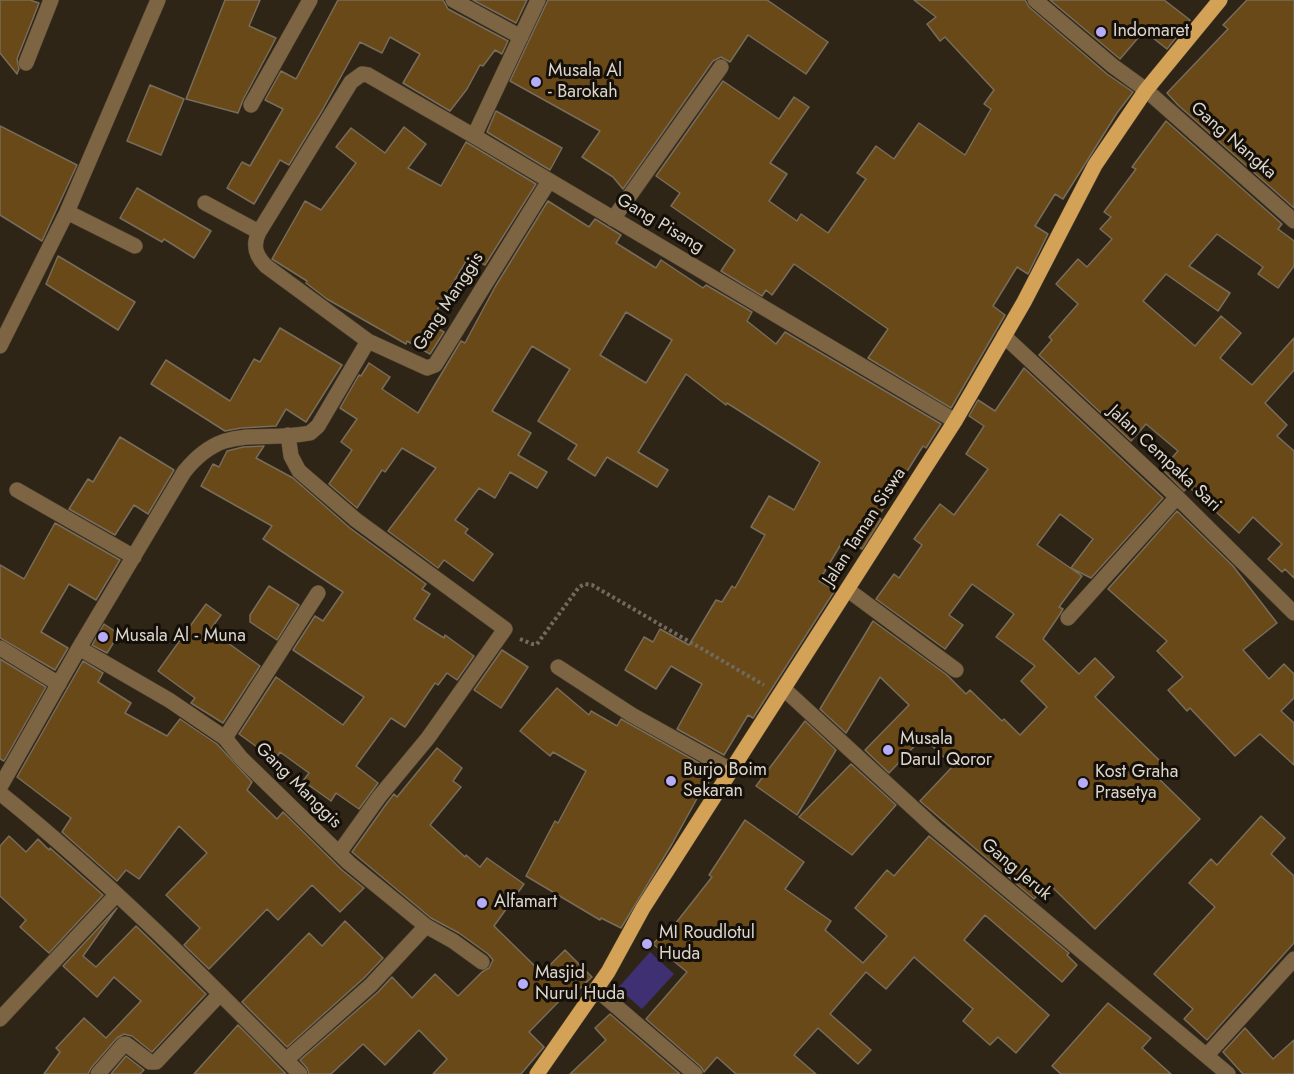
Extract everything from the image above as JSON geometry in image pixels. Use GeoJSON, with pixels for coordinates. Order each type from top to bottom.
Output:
{"type":"FeatureCollection","features":[{"type":"Feature","properties":{"kind":"main road","name":"Jalan Taman Siswa"},"geometry":{"type":"LineString","coordinates":[[537,1074],[596,990],[643,908],[955,421],[1004,336],[1095,165],[1146,90],[1220,0]]}},
{"type":"Feature","properties":{"kind":"street"},"geometry":{"type":"LineString","coordinates":[[26,63],[51,0]]}},
{"type":"Feature","properties":{"kind":"street"},"geometry":{"type":"LineString","coordinates":[[0,346],[67,212],[158,0]]}},
{"type":"Feature","properties":{"kind":"street"},"geometry":{"type":"LineString","coordinates":[[251,105],[310,0]]}},
{"type":"Feature","properties":{"kind":"street"},"geometry":{"type":"LineString","coordinates":[[453,0],[521,38]]}},
{"type":"Feature","properties":{"kind":"street"},"geometry":{"type":"LineString","coordinates":[[474,136],[538,0]]}},
{"type":"Feature","properties":{"kind":"street","name":"Gang Nangka"},"geometry":{"type":"LineString","coordinates":[[1035,0],[1113,66],[1146,90],[1294,221]]}},
{"type":"Feature","properties":{"kind":"street"},"geometry":{"type":"LineString","coordinates":[[613,219],[721,67]]}},
{"type":"Feature","properties":{"kind":"street","name":"Gang Pisang"},"geometry":{"type":"LineString","coordinates":[[259,232],[351,82],[362,74],[374,78],[474,136],[955,421]]}},
{"type":"Feature","properties":{"kind":"street","name":"Gang Manggis"},"geometry":{"type":"LineString","coordinates":[[259,232],[255,249],[259,259],[266,266],[368,341],[427,368],[435,365],[549,181]]}},
{"type":"Feature","properties":{"kind":"street"},"geometry":{"type":"LineString","coordinates":[[205,203],[259,232]]}},
{"type":"Feature","properties":{"kind":"street"},"geometry":{"type":"LineString","coordinates":[[67,212],[135,246]]}},
{"type":"Feature","properties":{"kind":"street","name":"Jalan Cempaka Sari"},"geometry":{"type":"LineString","coordinates":[[1004,336],[1177,497],[1294,614]]}},
{"type":"Feature","properties":{"kind":"street"},"geometry":{"type":"LineString","coordinates":[[0,787],[79,648],[184,472],[196,457],[209,447],[229,439],[310,433],[318,426],[368,341]]}},
{"type":"Feature","properties":{"kind":"street"},"geometry":{"type":"LineString","coordinates":[[288,435],[291,456],[299,471],[356,520],[505,629],[428,738],[380,797],[339,853]]}},
{"type":"Feature","properties":{"kind":"street"},"geometry":{"type":"LineString","coordinates":[[17,490],[134,557]]}},
{"type":"Feature","properties":{"kind":"street"},"geometry":{"type":"LineString","coordinates":[[1068,618],[1177,497]]}},
{"type":"Feature","properties":{"kind":"street"},"geometry":{"type":"LineString","coordinates":[[848,590],[956,670]]}},
{"type":"Feature","properties":{"kind":"street"},"geometry":{"type":"LineString","coordinates":[[225,738],[318,593]]}},
{"type":"Feature","properties":{"kind":"street"},"geometry":{"type":"LineString","coordinates":[[0,648],[59,684]]}},
{"type":"Feature","properties":{"kind":"street","name":"Gang Manggis"},"geometry":{"type":"LineString","coordinates":[[79,648],[169,700],[225,738],[241,758],[339,853],[426,926],[453,941],[482,962]]}},
{"type":"Feature","properties":{"kind":"street"},"geometry":{"type":"LineString","coordinates":[[558,668],[632,715],[731,770]]}},
{"type":"Feature","properties":{"kind":"street","name":"Gang Jeruk"},"geometry":{"type":"LineString","coordinates":[[783,692],[936,829],[1226,1073]]}},
{"type":"Feature","properties":{"kind":"street"},"geometry":{"type":"LineString","coordinates":[[0,793],[48,831],[220,994],[300,1074]]}},
{"type":"Feature","properties":{"kind":"street"},"geometry":{"type":"LineString","coordinates":[[0,1019],[116,895]]}},
{"type":"Feature","properties":{"kind":"street"},"geometry":{"type":"LineString","coordinates":[[286,1060],[370,986],[426,926]]}},
{"type":"Feature","properties":{"kind":"street"},"geometry":{"type":"LineString","coordinates":[[1207,1055],[1294,959]]}},
{"type":"Feature","properties":{"kind":"street"},"geometry":{"type":"LineString","coordinates":[[596,990],[695,1074]]}},
{"type":"Feature","properties":{"kind":"street"},"geometry":{"type":"LineString","coordinates":[[98,1074],[124,1044],[150,1062],[156,1062],[220,994]]}},
{"type":"Feature","properties":{"kind":"path"},"geometry":{"type":"LineString","coordinates":[[505,629],[524,642],[537,644],[579,587],[585,584],[592,585],[660,623],[735,670],[783,692]]}},
{"type":"Feature","properties":{"kind":"shaded area"},"geometry":{"type":"Polygon","coordinates":[[[650,952],[674,974],[642,1009],[618,988],[650,952]]]}},
{"type":"Feature","properties":{"kind":"building"},"geometry":{"type":"Polygon","coordinates":[[[0,0],[30,0],[39,3],[17,59],[19,69],[17,74],[0,53],[0,0]]]}},
{"type":"Feature","properties":{"kind":"building"},"geometry":{"type":"Polygon","coordinates":[[[225,0],[260,0],[249,26],[276,38],[238,113],[186,99],[225,0]]]}},
{"type":"Feature","properties":{"kind":"building"},"geometry":{"type":"Polygon","coordinates":[[[338,0],[443,0],[448,9],[508,41],[502,54],[495,50],[483,66],[480,65],[467,89],[450,111],[403,83],[420,54],[390,37],[382,53],[360,42],[289,165],[280,160],[254,204],[227,188],[242,162],[250,166],[283,109],[265,100],[281,71],[296,79],[338,0]]]}},
{"type":"Feature","properties":{"kind":"building"},"geometry":{"type":"Polygon","coordinates":[[[473,0],[527,0],[516,23],[473,0]]]}},
{"type":"Feature","properties":{"kind":"building"},"geometry":{"type":"Polygon","coordinates":[[[548,0],[767,0],[828,42],[806,74],[748,35],[730,62],[721,57],[713,61],[623,189],[613,177],[582,157],[600,131],[510,81],[548,0]]]}},
{"type":"Feature","properties":{"kind":"building"},"geometry":{"type":"Polygon","coordinates":[[[914,0],[1025,0],[1029,7],[1107,74],[1133,92],[1117,113],[1063,199],[1055,194],[1035,226],[1048,234],[1028,274],[1017,267],[993,306],[1005,315],[951,408],[868,358],[888,329],[794,264],[772,295],[766,290],[762,296],[721,271],[735,250],[671,206],[680,193],[656,176],[723,81],[779,119],[794,97],[809,107],[770,163],[787,174],[769,201],[797,221],[801,214],[828,233],[866,179],[857,173],[876,146],[894,159],[919,123],[965,155],[991,109],[984,104],[994,90],[945,37],[940,41],[927,24],[936,17],[914,0]]]}},
{"type":"Feature","properties":{"kind":"building"},"geometry":{"type":"Polygon","coordinates":[[[1050,0],[1164,0],[1190,20],[1167,49],[1144,31],[1120,59],[1050,0]]]}},
{"type":"Feature","properties":{"kind":"building"},"geometry":{"type":"Polygon","coordinates":[[[1247,0],[1294,0],[1294,208],[1167,93],[1228,29],[1223,25],[1247,0]]]}},
{"type":"Feature","properties":{"kind":"building"},"geometry":{"type":"Polygon","coordinates":[[[150,85],[184,99],[161,155],[127,141],[150,85]]]}},
{"type":"Feature","properties":{"kind":"building"},"geometry":{"type":"Polygon","coordinates":[[[496,111],[562,148],[550,170],[487,132],[496,111]]]}},
{"type":"Feature","properties":{"kind":"building"},"geometry":{"type":"Polygon","coordinates":[[[1166,121],[1282,224],[1278,229],[1294,241],[1294,266],[1278,288],[1258,274],[1263,267],[1217,234],[1189,266],[1230,293],[1218,311],[1166,274],[1143,301],[1195,346],[1221,316],[1241,333],[1220,358],[1252,385],[1294,338],[1294,370],[1265,403],[1287,425],[1277,436],[1294,451],[1294,578],[1285,569],[1282,572],[1268,559],[1282,544],[1253,517],[1239,533],[1189,487],[1184,491],[1162,469],[1178,451],[1146,424],[1131,441],[1039,355],[1052,340],[1049,337],[1078,304],[1056,284],[1078,259],[1087,267],[1112,239],[1100,229],[1111,217],[1104,212],[1136,169],[1132,167],[1166,121]]]}},
{"type":"Feature","properties":{"kind":"building"},"geometry":{"type":"Polygon","coordinates":[[[0,126],[77,165],[42,241],[0,215],[0,126]]]}},
{"type":"Feature","properties":{"kind":"building"},"geometry":{"type":"Polygon","coordinates":[[[404,127],[426,144],[408,168],[441,186],[466,142],[536,184],[485,265],[469,256],[429,324],[444,332],[430,354],[407,341],[406,344],[327,299],[306,283],[307,281],[272,259],[305,201],[321,210],[356,163],[336,147],[351,128],[385,153],[404,127]]]}},
{"type":"Feature","properties":{"kind":"building"},"geometry":{"type":"Polygon","coordinates":[[[137,188],[211,231],[194,258],[164,239],[162,242],[120,218],[137,188]]]}},
{"type":"Feature","properties":{"kind":"building"},"geometry":{"type":"Polygon","coordinates":[[[548,201],[589,227],[595,219],[621,235],[616,243],[656,268],[661,260],[703,288],[706,285],[752,312],[747,321],[776,344],[785,332],[941,424],[926,448],[923,446],[878,517],[881,519],[862,549],[844,539],[819,581],[835,590],[753,718],[748,715],[724,755],[677,729],[702,684],[671,666],[656,689],[625,670],[644,637],[653,642],[660,629],[689,645],[716,600],[722,602],[732,586],[735,588],[765,535],[751,527],[769,496],[794,510],[820,462],[727,403],[726,405],[686,374],[638,452],[668,470],[657,487],[607,457],[595,476],[568,459],[577,445],[538,421],[570,369],[532,346],[492,411],[531,433],[518,455],[547,472],[537,488],[510,472],[495,498],[479,488],[455,520],[468,529],[465,533],[493,554],[473,581],[444,560],[438,568],[388,531],[436,468],[402,448],[385,472],[382,470],[357,508],[329,484],[352,450],[341,442],[357,419],[340,408],[359,375],[361,376],[369,363],[390,377],[382,389],[418,413],[461,341],[465,343],[495,287],[548,201]],[[626,312],[600,355],[646,383],[672,340],[626,312]]]}},
{"type":"Feature","properties":{"kind":"building"},"geometry":{"type":"Polygon","coordinates":[[[58,256],[135,302],[118,330],[46,284],[58,256]]]}},
{"type":"Feature","properties":{"kind":"building"},"geometry":{"type":"Polygon","coordinates":[[[280,328],[342,365],[306,422],[286,409],[276,426],[225,431],[151,384],[166,360],[230,401],[254,359],[260,362],[280,328]]]}},
{"type":"Feature","properties":{"kind":"building"},"geometry":{"type":"Polygon","coordinates":[[[1024,368],[1163,498],[1091,578],[1071,568],[1093,539],[1060,514],[1037,545],[1082,576],[1059,607],[1063,609],[1043,639],[1079,674],[1095,658],[1114,677],[1095,697],[1163,764],[1154,774],[1200,819],[1095,929],[1049,884],[1034,899],[920,801],[953,766],[923,737],[889,773],[865,750],[909,705],[880,677],[846,733],[820,709],[873,621],[947,675],[966,694],[970,690],[1020,735],[1047,707],[1021,681],[1035,666],[996,637],[1014,614],[972,584],[949,615],[963,625],[945,649],[876,599],[894,574],[899,578],[922,545],[914,539],[940,504],[954,515],[988,469],[966,454],[984,426],[969,416],[978,400],[995,411],[1024,368]]]}},
{"type":"Feature","properties":{"kind":"building"},"geometry":{"type":"Polygon","coordinates":[[[120,437],[174,470],[148,514],[134,505],[115,535],[69,509],[88,479],[93,482],[120,437]]]}},
{"type":"Feature","properties":{"kind":"building"},"geometry":{"type":"Polygon","coordinates":[[[264,446],[256,458],[293,478],[350,528],[426,584],[422,589],[430,594],[414,619],[444,638],[445,635],[474,656],[457,680],[447,673],[438,685],[435,683],[405,727],[391,718],[356,766],[378,783],[359,809],[336,793],[331,801],[303,781],[309,773],[280,752],[275,760],[239,734],[276,677],[343,725],[364,697],[293,650],[315,616],[323,621],[343,592],[263,539],[272,526],[201,486],[213,464],[219,467],[227,451],[243,447],[264,446]]]}},
{"type":"Feature","properties":{"kind":"building"},"geometry":{"type":"Polygon","coordinates":[[[1177,511],[1233,566],[1277,623],[1243,650],[1269,679],[1284,664],[1294,674],[1294,698],[1281,711],[1294,723],[1294,765],[1260,734],[1235,756],[1190,708],[1187,711],[1168,690],[1183,677],[1157,651],[1167,641],[1108,589],[1177,511]]]}},
{"type":"Feature","properties":{"kind":"building"},"geometry":{"type":"Polygon","coordinates":[[[55,523],[120,560],[96,600],[69,584],[41,632],[68,648],[55,670],[0,638],[0,565],[24,579],[55,523]]]}},
{"type":"Feature","properties":{"kind":"building"},"geometry":{"type":"Polygon","coordinates":[[[269,586],[299,605],[277,640],[250,622],[250,615],[269,586]]]}},
{"type":"Feature","properties":{"kind":"building"},"geometry":{"type":"Polygon","coordinates":[[[206,604],[221,615],[210,630],[260,666],[223,723],[191,703],[195,698],[158,671],[206,604]]]}},
{"type":"Feature","properties":{"kind":"building","name":"Musala Al - Muna"},"geometry":{"type":"Polygon","coordinates":[[[104,624],[119,634],[107,653],[92,645],[104,624]]]}},
{"type":"Feature","properties":{"kind":"building"},"geometry":{"type":"Polygon","coordinates":[[[502,650],[528,667],[501,708],[474,690],[502,650]]]}},
{"type":"Feature","properties":{"kind":"building"},"geometry":{"type":"Polygon","coordinates":[[[0,659],[46,687],[4,761],[0,759],[0,659]]]}},
{"type":"Feature","properties":{"kind":"building"},"geometry":{"type":"Polygon","coordinates":[[[83,661],[103,673],[98,682],[131,703],[125,713],[167,736],[180,719],[217,744],[252,782],[247,790],[277,819],[283,812],[342,870],[364,888],[340,912],[312,885],[278,920],[267,909],[209,969],[184,945],[200,928],[166,895],[207,853],[179,826],[139,879],[126,870],[117,881],[62,832],[71,818],[17,777],[83,661]]]}},
{"type":"Feature","properties":{"kind":"building"},"geometry":{"type":"Polygon","coordinates":[[[557,688],[589,715],[591,711],[617,726],[621,719],[715,772],[707,785],[705,784],[621,928],[601,918],[600,920],[526,876],[555,821],[558,823],[586,771],[553,752],[550,756],[520,731],[557,688]]]}},
{"type":"Feature","properties":{"kind":"building"},"geometry":{"type":"Polygon","coordinates":[[[805,721],[836,750],[797,815],[756,786],[805,721]]]}},
{"type":"Feature","properties":{"kind":"building"},"geometry":{"type":"Polygon","coordinates":[[[437,748],[462,768],[453,781],[461,787],[430,825],[465,857],[466,855],[480,867],[487,858],[524,884],[494,926],[542,973],[565,950],[592,977],[571,997],[567,993],[529,1032],[544,1047],[521,1074],[433,1074],[447,1059],[419,1030],[385,1065],[363,1044],[331,1074],[309,1074],[300,1060],[392,977],[412,998],[435,974],[458,996],[489,968],[493,960],[459,933],[431,918],[352,852],[394,794],[397,797],[437,748]]]}},
{"type":"Feature","properties":{"kind":"building"},"geometry":{"type":"Polygon","coordinates":[[[851,764],[896,805],[852,855],[799,817],[851,764]]]}},
{"type":"Feature","properties":{"kind":"building"},"geometry":{"type":"Polygon","coordinates":[[[1261,816],[1285,838],[1271,854],[1294,876],[1294,943],[1207,1040],[1184,1019],[1193,1009],[1154,974],[1215,907],[1189,883],[1211,859],[1217,865],[1261,816]]]}},
{"type":"Feature","properties":{"kind":"building"},"geometry":{"type":"Polygon","coordinates":[[[745,820],[804,862],[785,889],[831,921],[825,930],[863,963],[887,936],[855,908],[887,870],[894,876],[929,836],[1069,953],[1067,955],[1077,965],[1062,982],[985,915],[964,940],[1049,1015],[1016,1053],[998,1037],[990,1045],[963,1021],[973,1009],[914,957],[886,989],[866,972],[830,1014],[871,1050],[858,1064],[818,1028],[794,1055],[816,1074],[736,1074],[717,1057],[704,1072],[646,1019],[687,972],[653,944],[665,931],[668,933],[712,877],[709,875],[745,820]]]}},
{"type":"Feature","properties":{"kind":"building"},"geometry":{"type":"Polygon","coordinates":[[[9,836],[26,852],[38,839],[103,895],[49,953],[20,927],[26,920],[0,896],[0,846],[9,836]]]}},
{"type":"Feature","properties":{"kind":"building"},"geometry":{"type":"Polygon","coordinates":[[[117,908],[83,956],[96,967],[136,926],[206,994],[152,1052],[132,1036],[124,1034],[117,1038],[88,1074],[44,1074],[60,1052],[56,1048],[84,1018],[106,1038],[141,1001],[114,977],[97,997],[63,966],[117,908]]]}},
{"type":"Feature","properties":{"kind":"building"},"geometry":{"type":"Polygon","coordinates":[[[345,921],[383,958],[287,1047],[242,1002],[309,933],[322,946],[345,921]]]}},
{"type":"Feature","properties":{"kind":"building"},"geometry":{"type":"Polygon","coordinates":[[[1108,1003],[1151,1038],[1142,1048],[1171,1074],[1061,1074],[1052,1066],[1108,1003]]]}},
{"type":"Feature","properties":{"kind":"building"},"geometry":{"type":"Polygon","coordinates":[[[610,1014],[680,1074],[570,1074],[606,1040],[595,1028],[610,1014]]]}},
{"type":"Feature","properties":{"kind":"building"},"geometry":{"type":"Polygon","coordinates":[[[238,1025],[257,1044],[286,1074],[194,1074],[238,1025]]]}},
{"type":"Feature","properties":{"kind":"building"},"geometry":{"type":"Polygon","coordinates":[[[1245,1028],[1273,1059],[1294,1040],[1294,1074],[1243,1074],[1223,1052],[1245,1028]]]}},
{"type":"Feature","properties":{"kind":"building"},"geometry":{"type":"Polygon","coordinates":[[[126,1056],[144,1070],[140,1074],[111,1074],[126,1056]]]}},
{"type":"Feature","properties":{"kind":"place","name":"Indomaret"},"geometry":{"type":"Point","coordinates":[1101,32]}},
{"type":"Feature","properties":{"kind":"place","name":"Musala Al - Barokah"},"geometry":{"type":"Point","coordinates":[536,82]}},
{"type":"Feature","properties":{"kind":"place","name":"Musala Al - Muna"},"geometry":{"type":"Point","coordinates":[103,637]}},
{"type":"Feature","properties":{"kind":"place","name":"Musala Darul Qoror"},"geometry":{"type":"Point","coordinates":[888,750]}},
{"type":"Feature","properties":{"kind":"place","name":"Burjo Boim Sekaran"},"geometry":{"type":"Point","coordinates":[671,781]}},
{"type":"Feature","properties":{"kind":"place","name":"Kost Graha Prasetya"},"geometry":{"type":"Point","coordinates":[1083,783]}},
{"type":"Feature","properties":{"kind":"place","name":"Alfamart"},"geometry":{"type":"Point","coordinates":[482,903]}},
{"type":"Feature","properties":{"kind":"place","name":"MI Roudlotul Huda"},"geometry":{"type":"Point","coordinates":[647,944]}},
{"type":"Feature","properties":{"kind":"place","name":"Masjid Nurul Huda"},"geometry":{"type":"Point","coordinates":[523,984]}}]}
